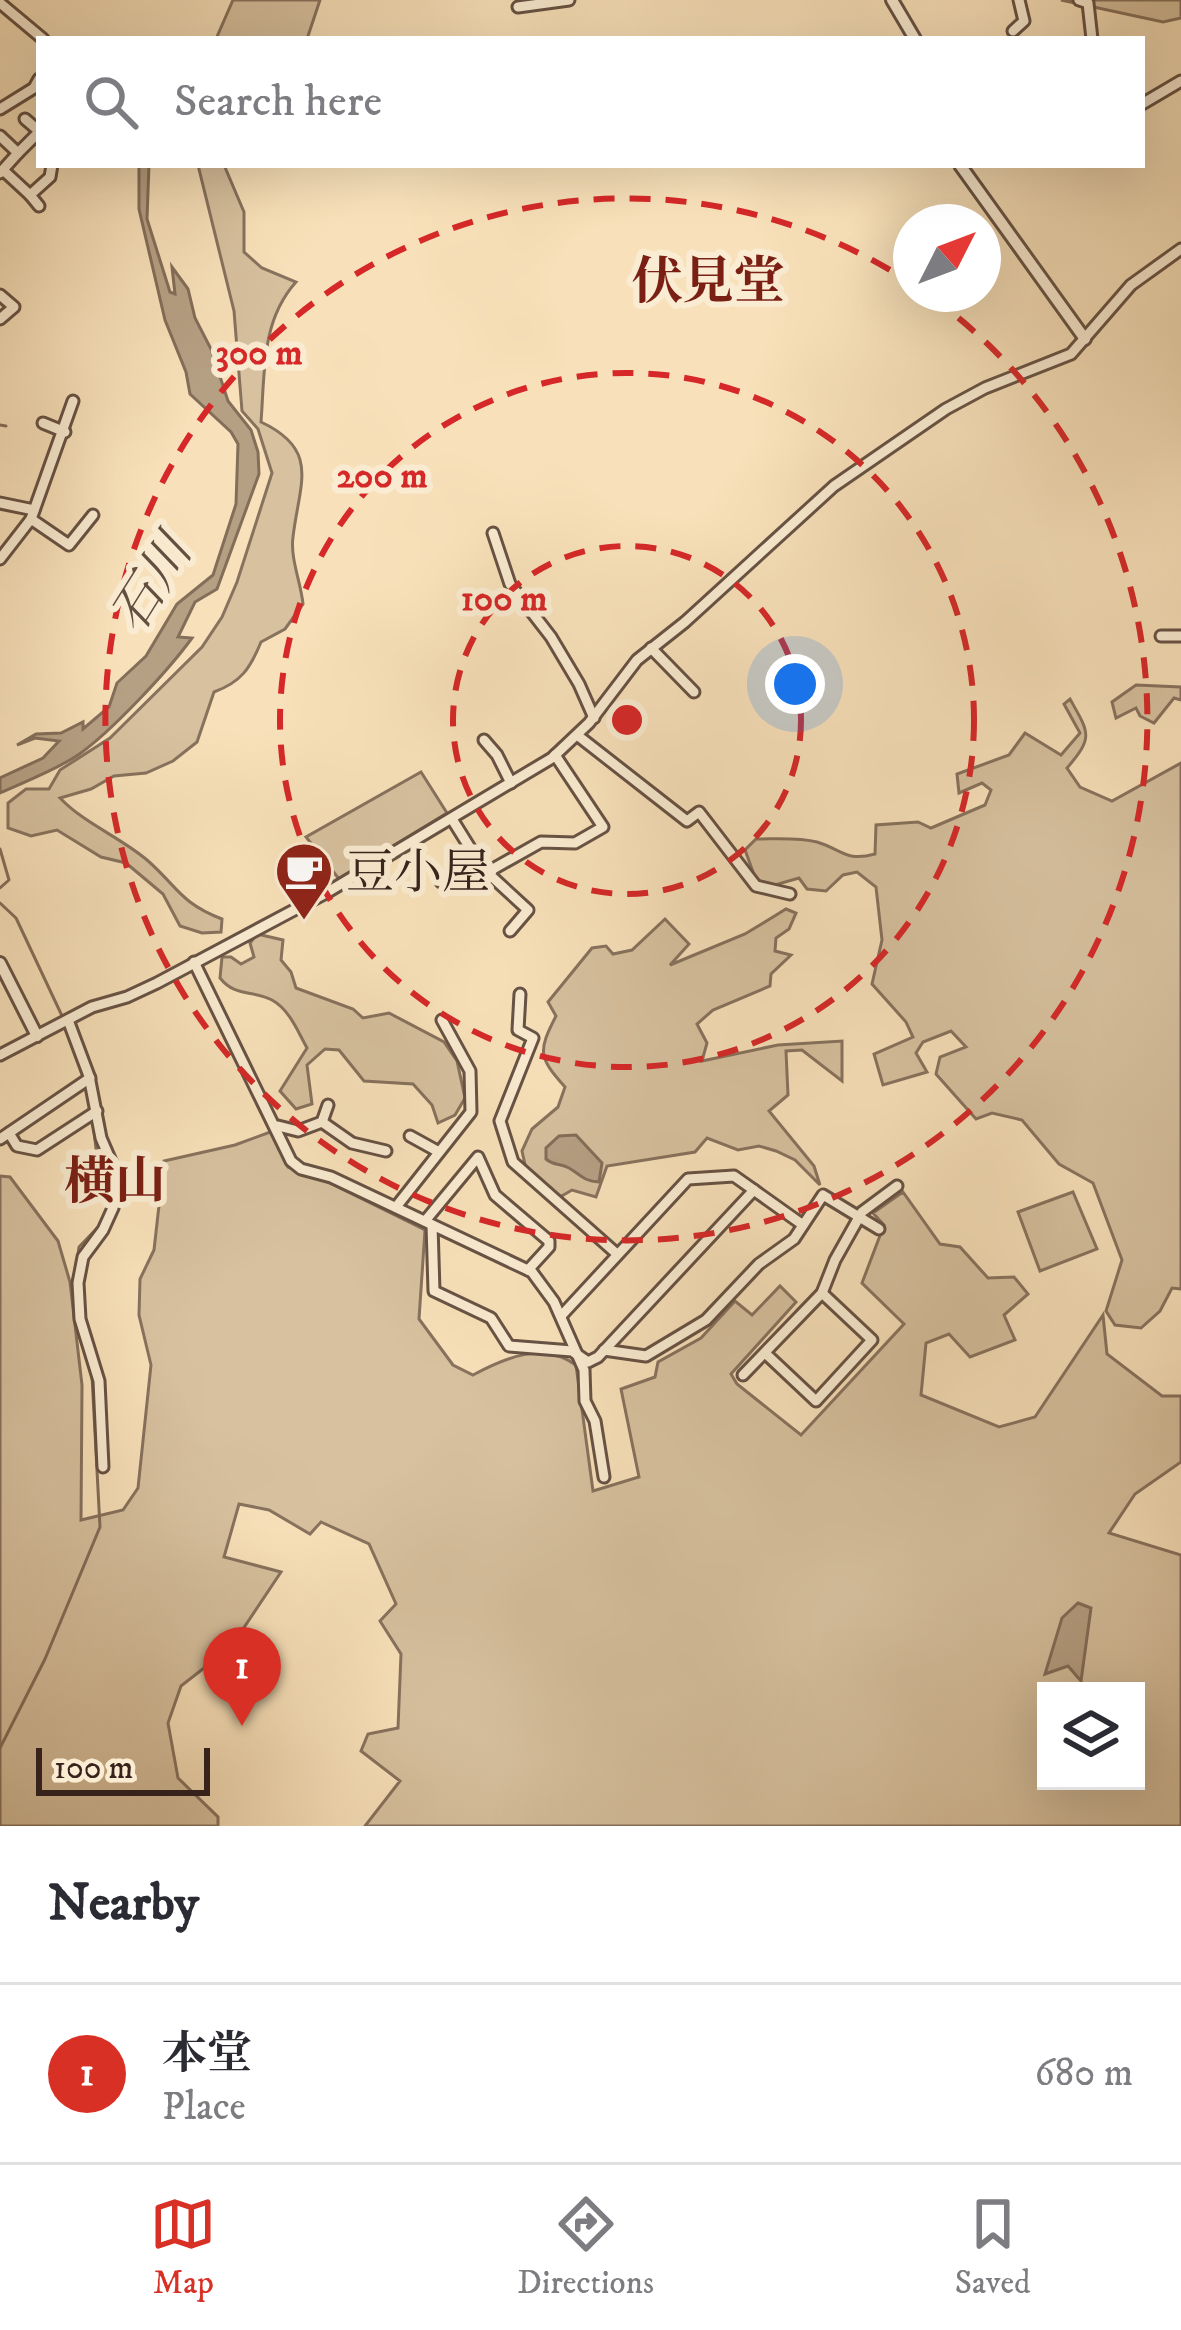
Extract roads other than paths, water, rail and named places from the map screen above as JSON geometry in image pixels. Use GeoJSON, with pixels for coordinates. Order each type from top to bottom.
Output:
{"type":"FeatureCollection","features":[{"type":"Feature","properties":{"kind":"street"},"geometry":{"type":"LineString","coordinates":[[518,7],[569,0]]}},
{"type":"Feature","properties":{"kind":"street"},"geometry":{"type":"LineString","coordinates":[[892,0],[913,36]]}},
{"type":"Feature","properties":{"kind":"street"},"geometry":{"type":"LineString","coordinates":[[1013,31],[1024,21],[1019,0]]}},
{"type":"Feature","properties":{"kind":"street"},"geometry":{"type":"LineString","coordinates":[[1079,0],[1088,3],[1092,36]]}},
{"type":"Feature","properties":{"kind":"street"},"geometry":{"type":"LineString","coordinates":[[8,4],[40,36]]}},
{"type":"Feature","properties":{"kind":"street"},"geometry":{"type":"LineString","coordinates":[[1145,102],[1181,81]]}},
{"type":"Feature","properties":{"kind":"street"},"geometry":{"type":"LineString","coordinates":[[0,109],[36,87]]}},
{"type":"Feature","properties":{"kind":"street"},"geometry":{"type":"LineString","coordinates":[[25,118],[36,128]]}},
{"type":"Feature","properties":{"kind":"street"},"geometry":{"type":"LineString","coordinates":[[36,134],[1,171],[39,206]]}},
{"type":"Feature","properties":{"kind":"street"},"geometry":{"type":"LineString","coordinates":[[0,136],[18,153]]}},
{"type":"Feature","properties":{"kind":"street"},"geometry":{"type":"LineString","coordinates":[[30,195],[50,177],[52,168]]}},
{"type":"Feature","properties":{"kind":"street"},"geometry":{"type":"LineString","coordinates":[[962,168],[1085,339]]}},
{"type":"Feature","properties":{"kind":"street"},"geometry":{"type":"LineString","coordinates":[[0,1055],[92,1007],[127,998],[338,886],[555,755],[594,718],[637,660],[834,486],[872,457],[985,388],[1064,358],[1142,274],[1181,249]]}},
{"type":"Feature","properties":{"kind":"street"},"geometry":{"type":"LineString","coordinates":[[0,295],[14,307],[0,319]]}},
{"type":"Feature","properties":{"kind":"street"},"geometry":{"type":"LineString","coordinates":[[0,559],[32,515],[73,401]]}},
{"type":"Feature","properties":{"kind":"street"},"geometry":{"type":"LineString","coordinates":[[43,423],[65,432]]}},
{"type":"Feature","properties":{"kind":"street"},"geometry":{"type":"LineString","coordinates":[[0,503],[32,515],[69,545],[93,515]]}},
{"type":"Feature","properties":{"kind":"street"},"geometry":{"type":"LineString","coordinates":[[493,533],[510,584],[551,637],[594,718]]}},
{"type":"Feature","properties":{"kind":"street"},"geometry":{"type":"LineString","coordinates":[[1161,636],[1181,636]]}},
{"type":"Feature","properties":{"kind":"street"},"geometry":{"type":"LineString","coordinates":[[651,648],[694,692]]}},
{"type":"Feature","properties":{"kind":"street"},"geometry":{"type":"LineString","coordinates":[[577,735],[686,820],[699,812],[756,886],[790,894]]}},
{"type":"Feature","properties":{"kind":"street"},"geometry":{"type":"LineString","coordinates":[[484,740],[511,783]]}},
{"type":"Feature","properties":{"kind":"street"},"geometry":{"type":"LineString","coordinates":[[510,931],[528,910],[490,875],[493,869],[541,842],[575,843],[604,826],[555,755]]}},
{"type":"Feature","properties":{"kind":"street"},"geometry":{"type":"LineString","coordinates":[[441,882],[476,856],[452,819]]}},
{"type":"Feature","properties":{"kind":"street"},"geometry":{"type":"LineString","coordinates":[[194,962],[291,1161],[528,1270],[560,1316],[579,1355],[604,1477]]}},
{"type":"Feature","properties":{"kind":"street"},"geometry":{"type":"LineString","coordinates":[[0,963],[37,1036]]}},
{"type":"Feature","properties":{"kind":"street"},"geometry":{"type":"LineString","coordinates":[[520,994],[518,1030],[533,1037],[500,1120],[513,1162],[617,1254]]}},
{"type":"Feature","properties":{"kind":"street"},"geometry":{"type":"LineString","coordinates":[[68,1020],[90,1078],[100,1138],[118,1175],[118,1190],[104,1230],[83,1258],[77,1282],[80,1319],[99,1382],[103,1467]]}},
{"type":"Feature","properties":{"kind":"street"},"geometry":{"type":"LineString","coordinates":[[395,1207],[471,1112],[470,1071],[442,1020]]}},
{"type":"Feature","properties":{"kind":"street"},"geometry":{"type":"LineString","coordinates":[[90,1078],[4,1136],[17,1146],[37,1150],[97,1111]]}},
{"type":"Feature","properties":{"kind":"street"},"geometry":{"type":"LineString","coordinates":[[322,1123],[328,1105]]}},
{"type":"Feature","properties":{"kind":"street"},"geometry":{"type":"LineString","coordinates":[[277,1126],[298,1131],[322,1123]]}},
{"type":"Feature","properties":{"kind":"street"},"geometry":{"type":"LineString","coordinates":[[322,1123],[352,1143],[386,1151]]}},
{"type":"Feature","properties":{"kind":"street"},"geometry":{"type":"LineString","coordinates":[[410,1136],[439,1152]]}},
{"type":"Feature","properties":{"kind":"street"},"geometry":{"type":"LineString","coordinates":[[528,1270],[550,1241],[495,1195],[478,1157],[429,1223],[434,1291],[491,1318],[509,1346],[572,1351],[588,1362],[754,1190]]}},
{"type":"Feature","properties":{"kind":"street"},"geometry":{"type":"LineString","coordinates":[[560,1316],[688,1179],[734,1176],[803,1226]]}},
{"type":"Feature","properties":{"kind":"street"},"geometry":{"type":"LineString","coordinates":[[743,1375],[822,1293],[859,1217],[897,1186]]}},
{"type":"Feature","properties":{"kind":"street"},"geometry":{"type":"LineString","coordinates":[[604,1350],[646,1356],[706,1320],[759,1264],[794,1238],[823,1195],[878,1229]]}},
{"type":"Feature","properties":{"kind":"street"},"geometry":{"type":"LineString","coordinates":[[765,1353],[816,1401],[872,1340],[822,1293]]}},
{"type":"Feature","properties":{"kind":"waterway"},"geometry":{"type":"LineString","coordinates":[[0,425],[6,426]]}},
{"type":"Feature","properties":{"kind":"waterway"},"geometry":{"type":"LineString","coordinates":[[0,849],[9,880],[0,888]]}},
{"type":"Feature","properties":{"kind":"waterway"},"geometry":{"type":"LineString","coordinates":[[0,903],[16,918],[63,1018]]}},
{"type":"Feature","properties":{"kind":"waterway"},"geometry":{"type":"LineString","coordinates":[[93,1119],[96,1149],[112,1182]]}},
{"type":"Feature","properties":{"kind":"waterway"},"geometry":{"type":"LineString","coordinates":[[74,1285],[79,1247],[100,1225]]}},
{"type":"Feature","properties":{"kind":"waterway"},"geometry":{"type":"LineString","coordinates":[[83,1342],[90,1367]]}},
{"type":"Feature","properties":{"kind":"waterway"},"geometry":{"type":"LineString","coordinates":[[0,1748],[45,1659],[100,1527],[92,1376]]}},
{"type":"Feature","properties":{"kind":"place","name":"豆小屋"},"geometry":{"type":"Point","coordinates":[304,922]}},
{"type":"Feature","properties":{"kind":"place","name":"本堂"},"geometry":{"type":"Point","coordinates":[242,1726]}},
{"type":"Feature","properties":{"kind":"district","name":"伏見堂"},"geometry":{"type":"Point","coordinates":[708,280]}},
{"type":"Feature","properties":{"kind":"district","name":"横山"},"geometry":{"type":"Point","coordinates":[115,1180]}},
{"type":"Feature","properties":{"kind":"water label","name":"石川"},"geometry":{"type":"Point","coordinates":[150,583]}}]}
